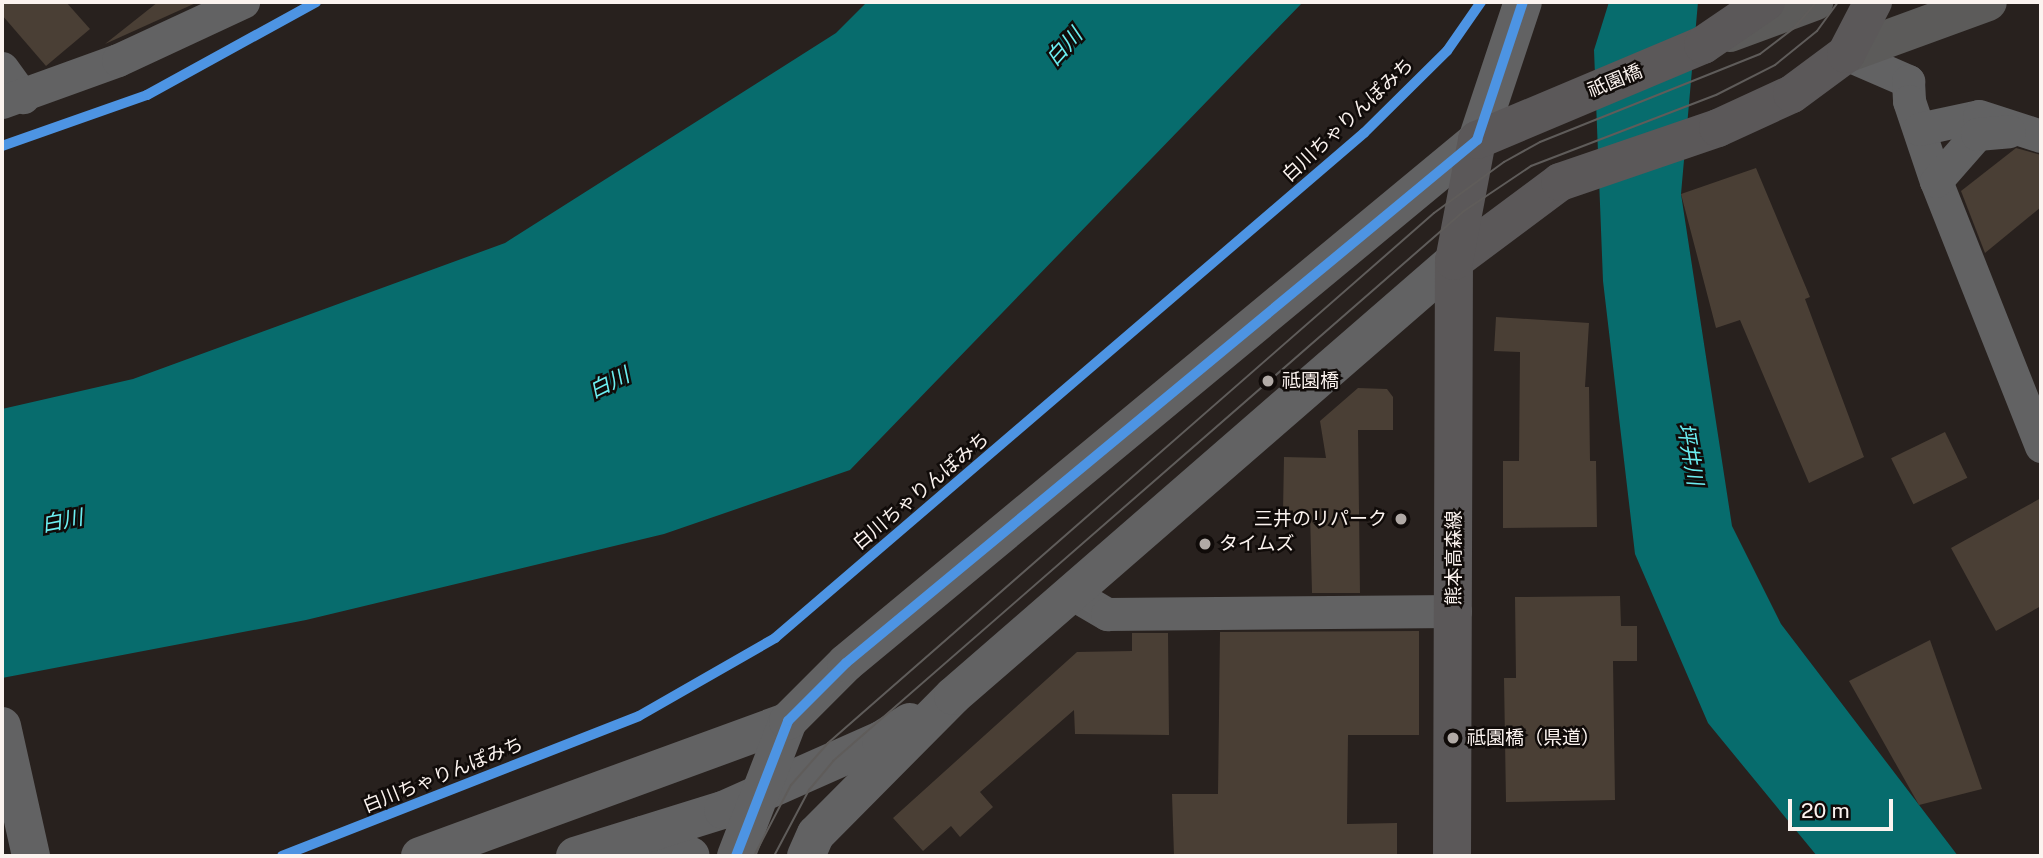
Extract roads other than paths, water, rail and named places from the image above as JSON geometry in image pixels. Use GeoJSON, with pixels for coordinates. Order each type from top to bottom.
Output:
{"type":"FeatureCollection","features":[{"type":"Feature","properties":{"kind":"main road"},"geometry":{"type":"LineString","coordinates":[[1711,41],[1766,2]]}},
{"type":"Feature","properties":{"kind":"main road"},"geometry":{"type":"LineString","coordinates":[[1711,41],[1814,2]]}},
{"type":"Feature","properties":{"kind":"main road"},"geometry":{"type":"LineString","coordinates":[[1846,54],[1873,2]]}},
{"type":"Feature","properties":{"kind":"main road"},"geometry":{"type":"LineString","coordinates":[[1454,261],[1560,182],[1718,128],[1792,94],[1846,54],[1988,2]]}},
{"type":"Feature","properties":{"kind":"main road","name":"祇園橋"},"geometry":{"type":"LineString","coordinates":[[1478,140],[1526,117],[1711,41]]}},
{"type":"Feature","properties":{"kind":"main road","name":"熊本高森線"},"geometry":{"type":"LineString","coordinates":[[1452,856],[1455,611],[1454,261],[1478,140]]}},
{"type":"Feature","properties":{"kind":"street"},"geometry":{"type":"LineString","coordinates":[[2,68],[13,99],[118,60],[243,2]]}},
{"type":"Feature","properties":{"kind":"street"},"geometry":{"type":"LineString","coordinates":[[736,856],[757,794],[788,721],[846,663],[1478,140],[1523,2]]}},
{"type":"Feature","properties":{"kind":"street"},"geometry":{"type":"LineString","coordinates":[[1846,54],[1908,80],[1909,101],[1936,181],[2041,446]]}},
{"type":"Feature","properties":{"kind":"street"},"geometry":{"type":"LineString","coordinates":[[1919,129],[1979,116],[2032,133]]}},
{"type":"Feature","properties":{"kind":"street"},"geometry":{"type":"LineString","coordinates":[[1936,181],[1977,134],[2032,133]]}},
{"type":"Feature","properties":{"kind":"street"},"geometry":{"type":"LineString","coordinates":[[806,856],[816,834],[953,696],[1454,261]]}},
{"type":"Feature","properties":{"kind":"street"},"geometry":{"type":"LineString","coordinates":[[1071,593],[1107,614],[1455,611]]}},
{"type":"Feature","properties":{"kind":"street"},"geometry":{"type":"LineString","coordinates":[[575,856],[757,794],[881,740],[953,696]]}},
{"type":"Feature","properties":{"kind":"street"},"geometry":{"type":"LineString","coordinates":[[419,856],[788,721]]}},
{"type":"Feature","properties":{"kind":"street"},"geometry":{"type":"LineString","coordinates":[[2,726],[31,856]]}},
{"type":"Feature","properties":{"kind":"street"},"geometry":{"type":"LineString","coordinates":[[643,835],[691,856]]}},
{"type":"Feature","properties":{"kind":"water","name":"白川"},"geometry":{"type":"Polygon","coordinates":[[[867,2],[1303,2],[850,470],[664,534],[306,620],[2,678],[2,409],[133,379],[505,243],[836,33],[867,2]]]}},
{"type":"Feature","properties":{"kind":"water","name":"坪井川"},"geometry":{"type":"Polygon","coordinates":[[[1609,2],[1698,2],[1681,194],[1732,526],[1781,624],[1958,856],[1817,856],[1708,723],[1635,554],[1603,281],[1594,50],[1609,2]]]}},
{"type":"Feature","properties":{"kind":"tram line"},"geometry":{"type":"LineString","coordinates":[[754,856],[791,785],[828,743],[1434,213],[1504,162],[1540,142],[1760,54],[1794,28],[1817,2]]}},
{"type":"Feature","properties":{"kind":"tram line"},"geometry":{"type":"LineString","coordinates":[[774,856],[809,790],[833,761],[1464,211],[1531,166],[1716,95],[1775,65],[1817,31],[1838,2]]}},
{"type":"Feature","properties":{"kind":"place","name":"祗園橋"},"geometry":{"type":"Point","coordinates":[1268,381]}},
{"type":"Feature","properties":{"kind":"place","name":"三井のリパーク"},"geometry":{"type":"Point","coordinates":[1401,519]}},
{"type":"Feature","properties":{"kind":"place","name":"タイムズ"},"geometry":{"type":"Point","coordinates":[1205,544]}},
{"type":"Feature","properties":{"kind":"place","name":"祗園橋（県道）"},"geometry":{"type":"Point","coordinates":[1453,738]}}]}
